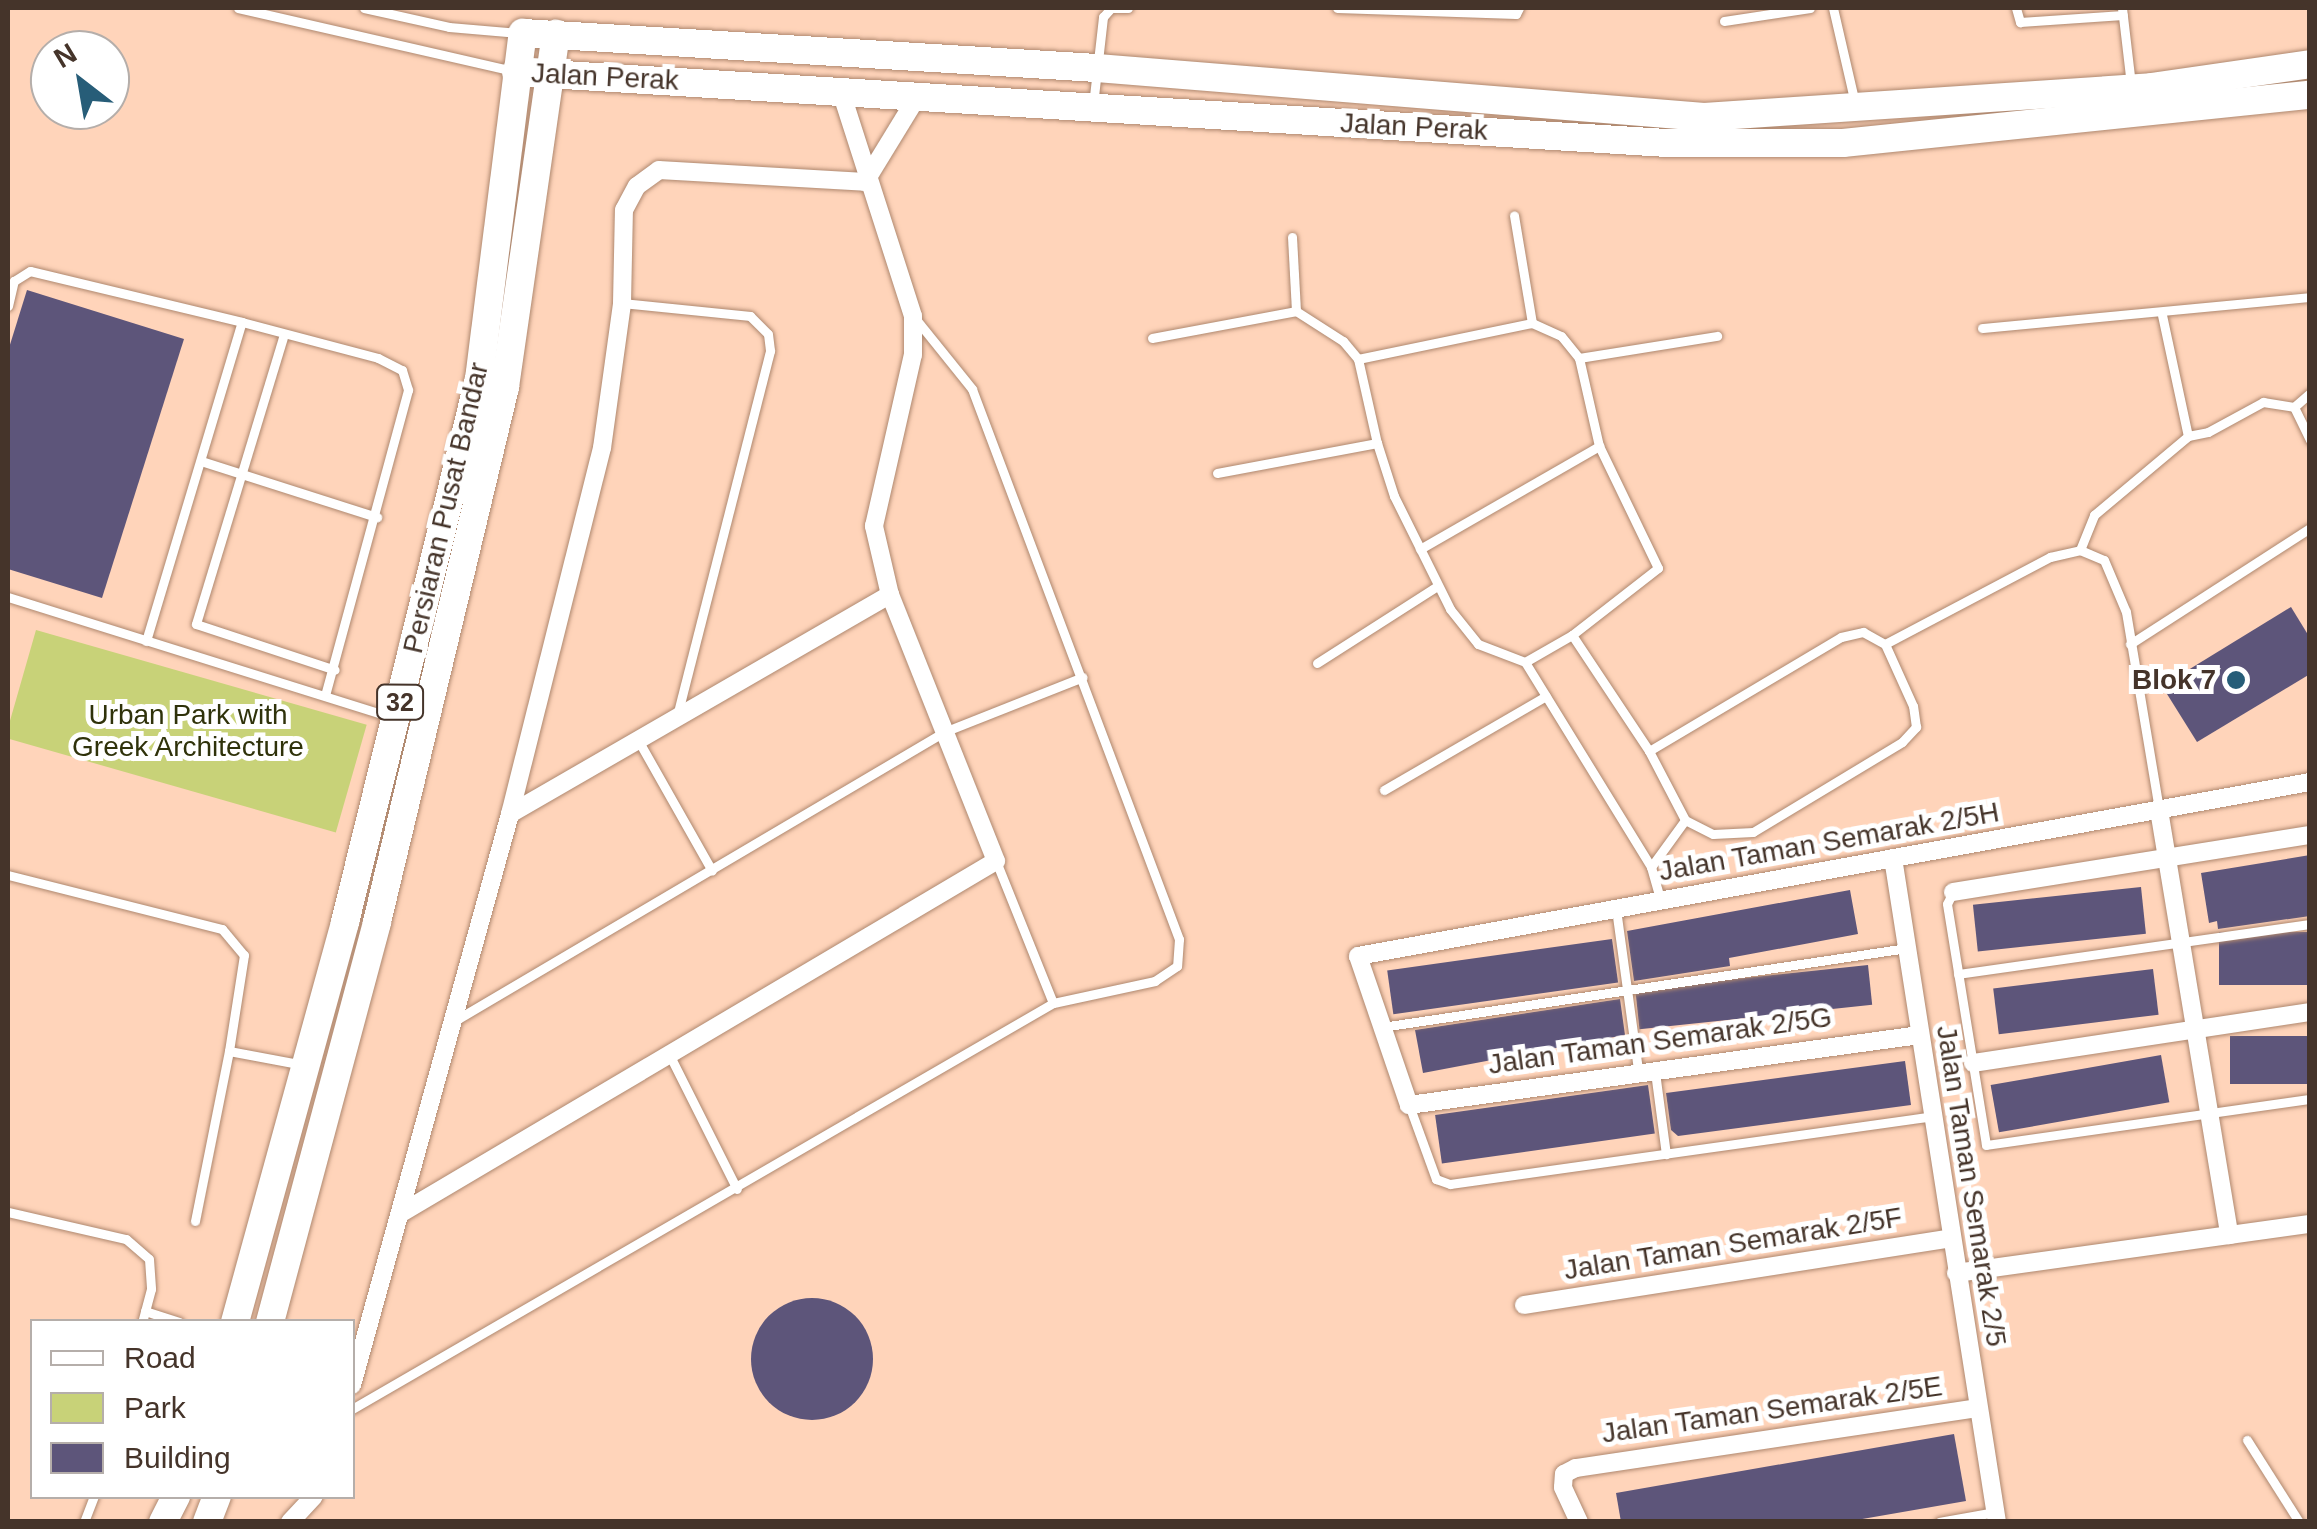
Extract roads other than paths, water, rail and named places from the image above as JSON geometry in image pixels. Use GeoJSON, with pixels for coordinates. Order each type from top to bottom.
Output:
{"type":"FeatureCollection","features":[{"type":"Feature","properties":{"kind":"main road","name":"Persiaran Pusat Bandar"},"geometry":{"type":"LineString","coordinates":[[236,1319],[307,1065],[479,379],[523,34]]}},
{"type":"Feature","properties":{"kind":"main road","name":"Jalan Perak"},"geometry":{"type":"LineString","coordinates":[[523,34],[1097,68],[1704,117],[1855,103],[2131,88],[2310,64]]}},
{"type":"Feature","properties":{"kind":"main road","name":"Persiaran Pusat Bandar"},"geometry":{"type":"LineString","coordinates":[[271,1319],[377,922],[505,387],[556,34]]}},
{"type":"Feature","properties":{"kind":"main road"},"geometry":{"type":"LineString","coordinates":[[896,55],[905,77],[930,98]]}},
{"type":"Feature","properties":{"kind":"main road","name":"Jalan Perak"},"geometry":{"type":"LineString","coordinates":[[516,72],[1667,143],[1824,143],[2310,96]]}},
{"type":"Feature","properties":{"kind":"main road"},"geometry":{"type":"LineString","coordinates":[[163,1522],[174,1499]]}},
{"type":"Feature","properties":{"kind":"street"},"geometry":{"type":"LineString","coordinates":[[402,1212],[996,861],[890,595],[874,526],[913,356],[913,316],[865,182],[841,92]]}},
{"type":"Feature","properties":{"kind":"street"},"geometry":{"type":"LineString","coordinates":[[865,182],[930,98]]}},
{"type":"Feature","properties":{"kind":"street"},"geometry":{"type":"LineString","coordinates":[[355,1375],[510,814],[602,448],[622,302],[624,210],[637,186],[659,170],[865,182]]}},
{"type":"Feature","properties":{"kind":"street"},"geometry":{"type":"LineString","coordinates":[[510,814],[890,595]]}},
{"type":"Feature","properties":{"kind":"street","name":"Jalan Taman Semarak 2/5H"},"geometry":{"type":"LineString","coordinates":[[1382,1026],[1358,956],[2310,782]]}},
{"type":"Feature","properties":{"kind":"street"},"geometry":{"type":"LineString","coordinates":[[2159,810],[2229,1235]]}},
{"type":"Feature","properties":{"kind":"street"},"geometry":{"type":"LineString","coordinates":[[1953,892],[2310,835]]}},
{"type":"Feature","properties":{"kind":"street","name":"Jalan Taman Semarak 2/5"},"geometry":{"type":"LineString","coordinates":[[1893,858],[1996,1517]]}},
{"type":"Feature","properties":{"kind":"street"},"geometry":{"type":"LineString","coordinates":[[1973,1063],[2310,1012]]}},
{"type":"Feature","properties":{"kind":"street"},"geometry":{"type":"LineString","coordinates":[[1382,1026],[1409,1104]]}},
{"type":"Feature","properties":{"kind":"street","name":"Jalan Taman Semarak 2/5G"},"geometry":{"type":"LineString","coordinates":[[1409,1104],[1646,1068],[1920,1034]]}},
{"type":"Feature","properties":{"kind":"street"},"geometry":{"type":"LineString","coordinates":[[1956,1273],[2310,1224]]}},
{"type":"Feature","properties":{"kind":"street","name":"Jalan Taman Semarak 2/5F"},"geometry":{"type":"LineString","coordinates":[[1524,1304],[1951,1238]]}},
{"type":"Feature","properties":{"kind":"street","name":"Jalan Taman Semarak 2/5E"},"geometry":{"type":"LineString","coordinates":[[1578,1522],[1563,1487],[1564,1474],[1576,1468],[1977,1408]]}},
{"type":"Feature","properties":{"kind":"street"},"geometry":{"type":"LineString","coordinates":[[290,1522],[311,1499]]}},
{"type":"Feature","properties":{"kind":"lane"},"geometry":{"type":"LineString","coordinates":[[238,8],[516,72]]}},
{"type":"Feature","properties":{"kind":"lane"},"geometry":{"type":"LineString","coordinates":[[364,8],[449,27],[523,34]]}},
{"type":"Feature","properties":{"kind":"lane"},"geometry":{"type":"LineString","coordinates":[[1092,108],[1103,17],[1111,8],[1128,8]]}},
{"type":"Feature","properties":{"kind":"lane"},"geometry":{"type":"LineString","coordinates":[[1337,8],[1516,14],[1519,8]]}},
{"type":"Feature","properties":{"kind":"lane"},"geometry":{"type":"LineString","coordinates":[[1724,20],[1810,8]]}},
{"type":"Feature","properties":{"kind":"lane"},"geometry":{"type":"LineString","coordinates":[[1832,8],[1855,103]]}},
{"type":"Feature","properties":{"kind":"lane"},"geometry":{"type":"LineString","coordinates":[[2016,8],[2020,22],[2067,13],[2123,11],[2131,88]]}},
{"type":"Feature","properties":{"kind":"lane"},"geometry":{"type":"LineString","coordinates":[[1514,215],[1532,323]]}},
{"type":"Feature","properties":{"kind":"lane"},"geometry":{"type":"LineString","coordinates":[[1292,237],[1296,311]]}},
{"type":"Feature","properties":{"kind":"lane"},"geometry":{"type":"LineString","coordinates":[[8,306],[14,280],[30,271],[242,322],[402,370],[408,390],[326,692]]}},
{"type":"Feature","properties":{"kind":"lane"},"geometry":{"type":"LineString","coordinates":[[1982,328],[2162,315],[2310,297]]}},
{"type":"Feature","properties":{"kind":"lane"},"geometry":{"type":"LineString","coordinates":[[622,302],[750,316],[768,334],[770,351],[676,719]]}},
{"type":"Feature","properties":{"kind":"lane"},"geometry":{"type":"LineString","coordinates":[[1152,338],[1296,311],[1343,340],[1358,359],[1377,444],[1436,587],[1478,644],[1525,662],[1651,867],[1660,901]]}},
{"type":"Feature","properties":{"kind":"lane"},"geometry":{"type":"LineString","coordinates":[[2162,315],[2188,436]]}},
{"type":"Feature","properties":{"kind":"lane"},"geometry":{"type":"LineString","coordinates":[[355,1407],[1053,1003],[1155,982],[1176,966],[1179,939],[972,389],[913,316]]}},
{"type":"Feature","properties":{"kind":"lane"},"geometry":{"type":"LineString","coordinates":[[146,641],[242,322]]}},
{"type":"Feature","properties":{"kind":"lane"},"geometry":{"type":"LineString","coordinates":[[1358,359],[1532,323],[1561,336],[1580,358],[1599,446],[1658,568],[1572,635],[1525,662]]}},
{"type":"Feature","properties":{"kind":"lane"},"geometry":{"type":"LineString","coordinates":[[284,334],[196,624],[335,670]]}},
{"type":"Feature","properties":{"kind":"lane"},"geometry":{"type":"LineString","coordinates":[[1580,358],[1717,336]]}},
{"type":"Feature","properties":{"kind":"lane"},"geometry":{"type":"LineString","coordinates":[[2294,407],[2310,393]]}},
{"type":"Feature","properties":{"kind":"lane"},"geometry":{"type":"LineString","coordinates":[[2080,550],[2094,515],[2188,436],[2208,432],[2263,402],[2294,407]]}},
{"type":"Feature","properties":{"kind":"lane"},"geometry":{"type":"LineString","coordinates":[[2294,407],[2310,440]]}},
{"type":"Feature","properties":{"kind":"lane"},"geometry":{"type":"LineString","coordinates":[[1217,473],[1377,444]]}},
{"type":"Feature","properties":{"kind":"lane"},"geometry":{"type":"LineString","coordinates":[[1420,548],[1599,446]]}},
{"type":"Feature","properties":{"kind":"lane"},"geometry":{"type":"LineString","coordinates":[[201,462],[238,477],[376,516]]}},
{"type":"Feature","properties":{"kind":"lane"},"geometry":{"type":"LineString","coordinates":[[2130,644],[2310,528]]}},
{"type":"Feature","properties":{"kind":"lane"},"geometry":{"type":"LineString","coordinates":[[1885,644],[2050,558],[2080,550],[2104,560],[2126,612],[2159,810]]}},
{"type":"Feature","properties":{"kind":"lane"},"geometry":{"type":"LineString","coordinates":[[1317,662],[1436,587]]}},
{"type":"Feature","properties":{"kind":"lane"},"geometry":{"type":"LineString","coordinates":[[8,597],[326,692],[396,719]]}},
{"type":"Feature","properties":{"kind":"lane"},"geometry":{"type":"LineString","coordinates":[[1572,635],[1649,751],[1685,820],[1713,834],[1753,832],[1902,742],[1916,727],[1914,706],[1885,644],[1862,632],[1841,637],[1649,751]]}},
{"type":"Feature","properties":{"kind":"lane"},"geometry":{"type":"LineString","coordinates":[[449,1024],[944,732],[1083,677]]}},
{"type":"Feature","properties":{"kind":"lane"},"geometry":{"type":"LineString","coordinates":[[1384,790],[1546,696]]}},
{"type":"Feature","properties":{"kind":"lane"},"geometry":{"type":"LineString","coordinates":[[638,740],[712,870]]}},
{"type":"Feature","properties":{"kind":"lane"},"geometry":{"type":"LineString","coordinates":[[1651,867],[1685,820]]}},
{"type":"Feature","properties":{"kind":"lane"},"geometry":{"type":"LineString","coordinates":[[996,861],[1053,1003]]}},
{"type":"Feature","properties":{"kind":"lane"},"geometry":{"type":"LineString","coordinates":[[8,876],[222,929],[238,940],[244,955],[195,1221]]}},
{"type":"Feature","properties":{"kind":"lane"},"geometry":{"type":"LineString","coordinates":[[1953,892],[1946,904],[1990,1146],[2310,1099]]}},
{"type":"Feature","properties":{"kind":"lane"},"geometry":{"type":"LineString","coordinates":[[1616,909],[1626,988],[1666,1154]]}},
{"type":"Feature","properties":{"kind":"lane"},"geometry":{"type":"LineString","coordinates":[[1958,974],[2310,924]]}},
{"type":"Feature","properties":{"kind":"lane"},"geometry":{"type":"LineString","coordinates":[[1382,1026],[1906,948]]}},
{"type":"Feature","properties":{"kind":"lane"},"geometry":{"type":"LineString","coordinates":[[229,1052],[307,1065]]}},
{"type":"Feature","properties":{"kind":"lane"},"geometry":{"type":"LineString","coordinates":[[669,1054],[736,1188]]}},
{"type":"Feature","properties":{"kind":"lane"},"geometry":{"type":"LineString","coordinates":[[1409,1104],[1443,1184],[1932,1116]]}},
{"type":"Feature","properties":{"kind":"lane"},"geometry":{"type":"LineString","coordinates":[[8,1212],[126,1239],[149,1258],[144,1316]]}},
{"type":"Feature","properties":{"kind":"lane"},"geometry":{"type":"LineString","coordinates":[[2248,1440],[2299,1522]]}},
{"type":"Feature","properties":{"kind":"lane"},"geometry":{"type":"LineString","coordinates":[[1939,1522],[1996,1517]]}},
{"type":"Feature","properties":{"kind":"place","name":"Blok 7"},"geometry":{"type":"Point","coordinates":[2236,680]}},
{"type":"Feature","properties":{"kind":"park label","name":"Urban Park with Greek Architecture"},"geometry":{"type":"Point","coordinates":[188,731]}}]}
